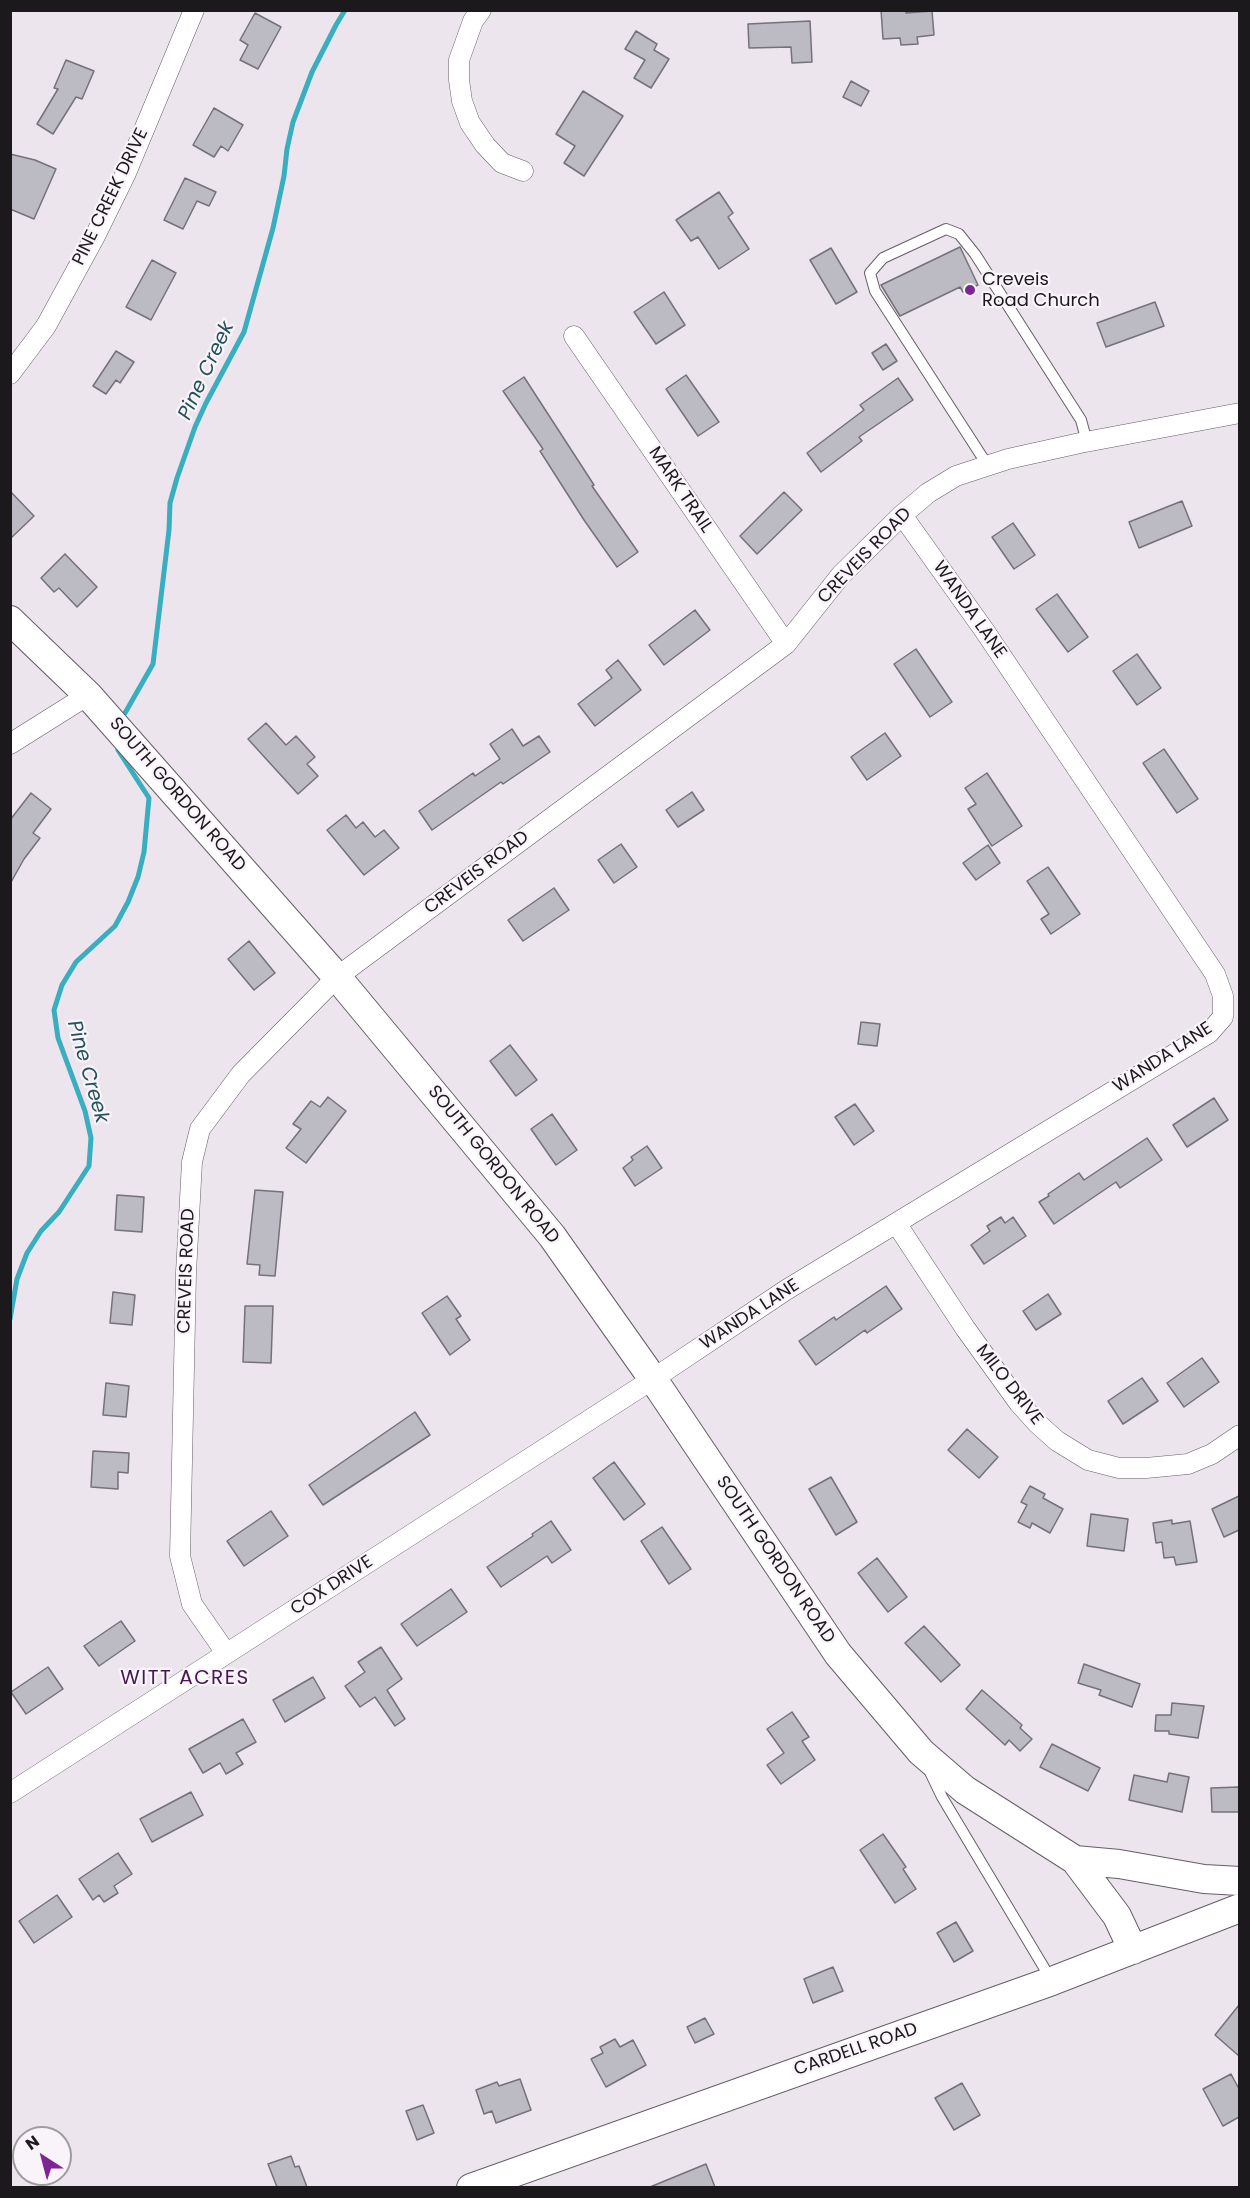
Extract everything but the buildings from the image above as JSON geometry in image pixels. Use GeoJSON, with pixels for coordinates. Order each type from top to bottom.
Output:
{"type":"FeatureCollection","features":[{"type":"Feature","properties":{"kind":"street","name":"PINE CREEK DRIVE"},"geometry":{"type":"LineString","coordinates":[[10,374],[46,326],[94,238],[126,173],[194,10]]}},
{"type":"Feature","properties":{"kind":"street"},"geometry":{"type":"LineString","coordinates":[[481,10],[473,21],[459,60],[462,101],[470,123],[485,145],[502,164],[523,171]]}},
{"type":"Feature","properties":{"kind":"street","name":"MARK TRAIL"},"geometry":{"type":"LineString","coordinates":[[574,336],[786,644]]}},
{"type":"Feature","properties":{"kind":"street","name":"CREVEIS ROAD"},"geometry":{"type":"LineString","coordinates":[[226,1653],[192,1604],[180,1556],[186,1273],[192,1162],[200,1129],[241,1074],[337,977],[786,644],[841,575],[902,515],[928,493],[956,476],[1008,459],[1239,413]]}},
{"type":"Feature","properties":{"kind":"street","name":"WANDA LANE"},"geometry":{"type":"LineString","coordinates":[[653,1379],[786,1290],[1209,1033],[1223,1017],[1223,996],[1215,974],[984,630],[902,515]]}},
{"type":"Feature","properties":{"kind":"street","name":"SOUTH GORDON ROAD"},"geometry":{"type":"LineString","coordinates":[[10,620],[88,695],[337,977],[552,1236],[653,1379],[838,1654],[921,1752],[965,1790],[1075,1860],[1117,1916],[1133,1950]]}},
{"type":"Feature","properties":{"kind":"street"},"geometry":{"type":"LineString","coordinates":[[10,744],[88,695]]}},
{"type":"Feature","properties":{"kind":"street","name":"MILO DRIVE"},"geometry":{"type":"LineString","coordinates":[[896,1223],[965,1328],[1019,1403],[1037,1424],[1057,1441],[1088,1460],[1119,1468],[1146,1468],[1188,1464],[1212,1454],[1239,1435]]}},
{"type":"Feature","properties":{"kind":"street","name":"COX DRIVE"},"geometry":{"type":"LineString","coordinates":[[10,1792],[653,1379]]}},
{"type":"Feature","properties":{"kind":"street"},"geometry":{"type":"LineString","coordinates":[[1075,1860],[1119,1864],[1204,1879],[1239,1881]]}},
{"type":"Feature","properties":{"kind":"street","name":"CARDELL ROAD"},"geometry":{"type":"LineString","coordinates":[[471,2187],[521,2179],[1052,1981],[1239,1908]]}},
{"type":"Feature","properties":{"kind":"lane"},"geometry":{"type":"LineString","coordinates":[[988,466],[875,291],[870,273],[883,258],[946,229],[959,234],[975,254],[1081,420],[1087,442]]}},
{"type":"Feature","properties":{"kind":"lane","name":"SOUTH GORDON ROAD"},"geometry":{"type":"LineString","coordinates":[[921,1752],[942,1797],[1052,1981]]}},
{"type":"Feature","properties":{"kind":"waterway","name":"Pine Creek"},"geometry":{"type":"LineString","coordinates":[[125,713],[153,664],[169,530],[170,503],[177,478],[206,403],[244,332],[273,228],[293,122],[312,72],[345,10]]}},
{"type":"Feature","properties":{"kind":"waterway","name":"Pine Creek"},"geometry":{"type":"LineString","coordinates":[[10,1319],[17,1279],[27,1253],[41,1231],[59,1212],[89,1166],[91,1138],[85,1111],[58,1038],[54,1010],[62,985],[76,962],[115,926],[138,877],[144,852],[149,798],[118,750]]}},
{"type":"Feature","properties":{"kind":"place","name":"Creveis Road Church"},"geometry":{"type":"Point","coordinates":[970,290]}},
{"type":"Feature","properties":{"kind":"district","name":"WITT ACRES"},"geometry":{"type":"Point","coordinates":[185,1679]}}]}
